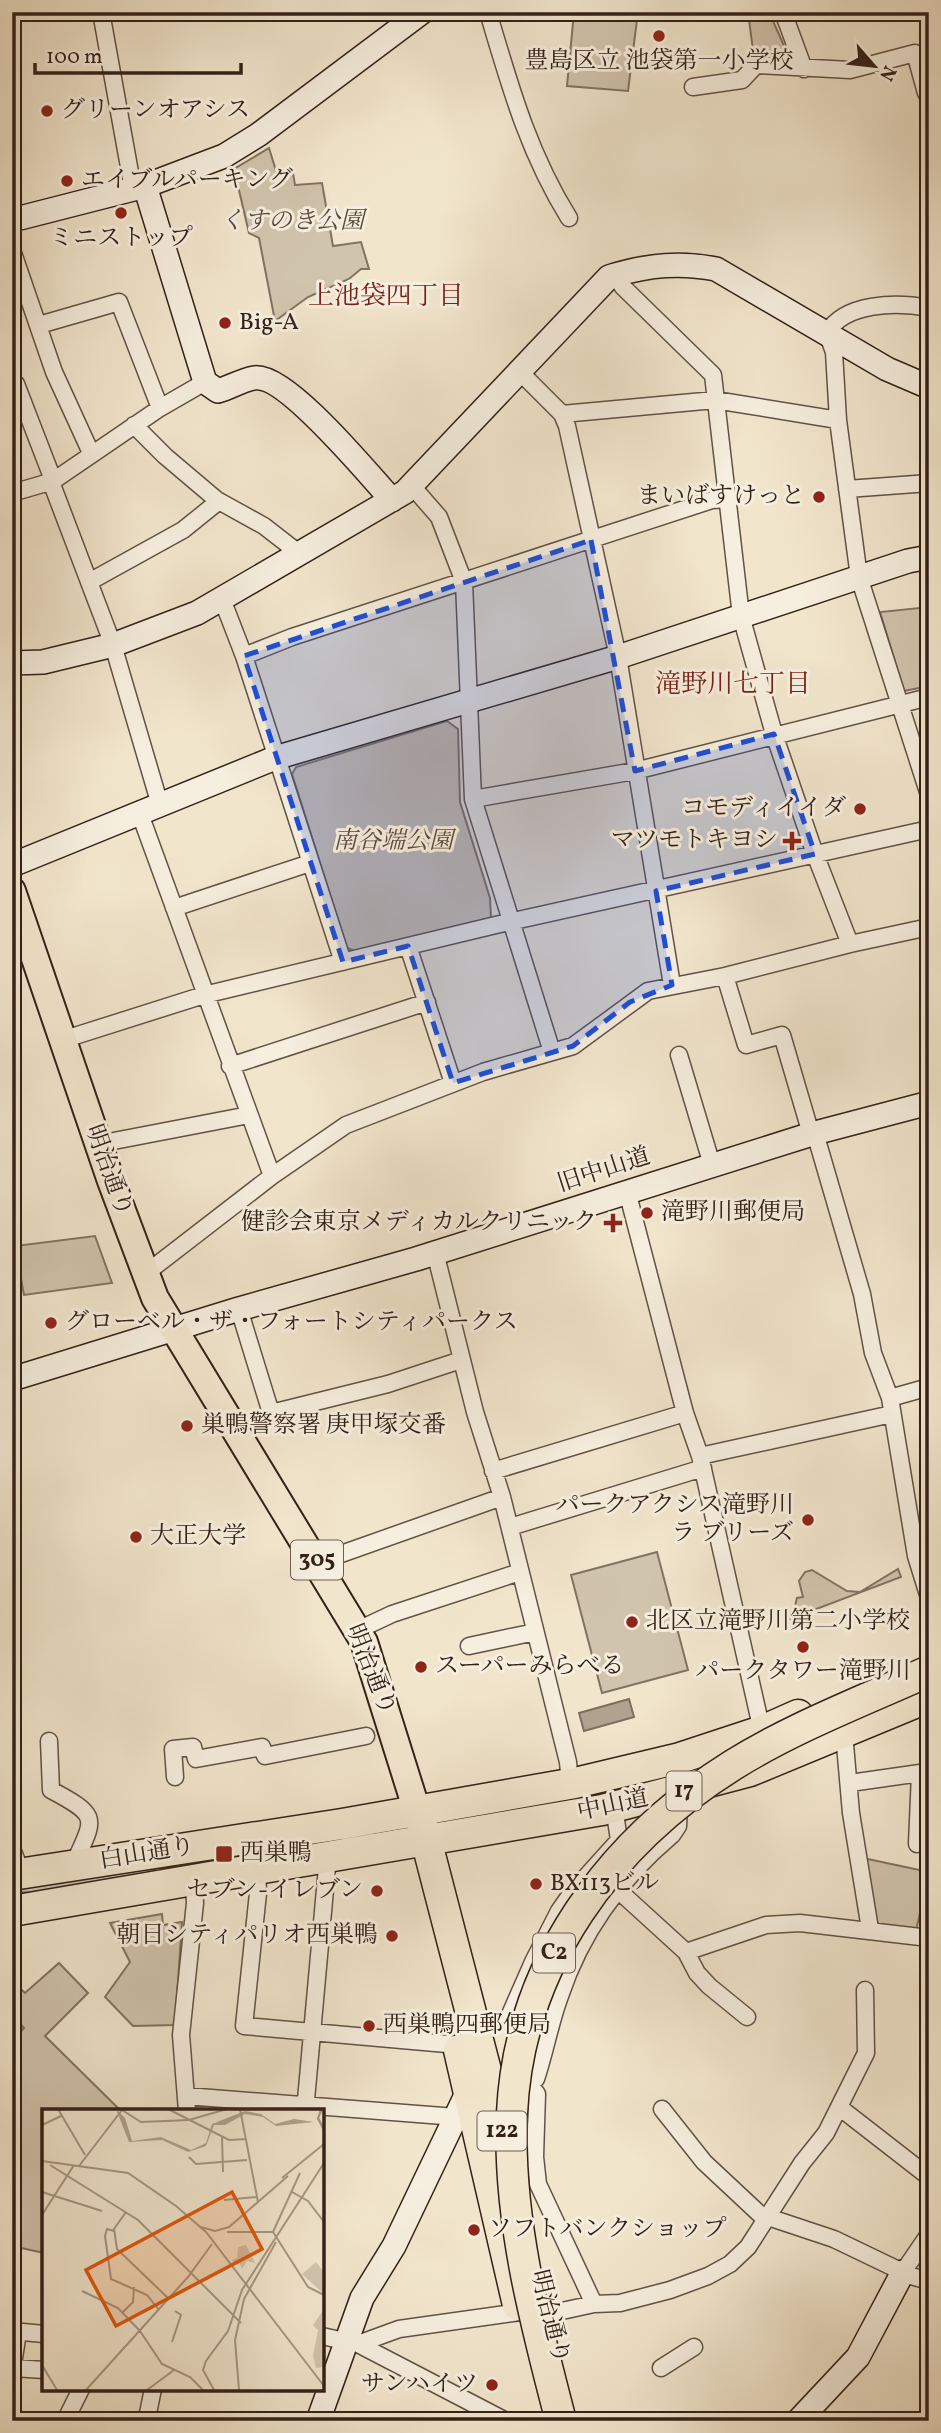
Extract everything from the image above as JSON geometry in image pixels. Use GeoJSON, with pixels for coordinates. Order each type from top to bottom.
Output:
{"type":"FeatureCollection","features":[{"type":"Feature","properties":{"kind":"highway","name":"中山道"},"geometry":{"type":"LineString","coordinates":[[446,1804],[570,1784],[680,1758],[762,1731],[929,1656]]}},
{"type":"Feature","properties":{"kind":"highway","name":"C2"},"geometry":{"type":"LineString","coordinates":[[563,2421],[541,2333],[529,2269],[519,2198],[516,2129],[517,2092],[526,2043],[541,1995],[562,1947],[585,1906],[617,1865],[664,1821],[708,1786],[782,1742],[929,1673]]}},
{"type":"Feature","properties":{"kind":"highway","name":"中山道"},"geometry":{"type":"LineString","coordinates":[[417,1843],[614,1807],[680,1792],[750,1771],[929,1698]]}},
{"type":"Feature","properties":{"kind":"highway","name":"白山通り"},"geometry":{"type":"LineString","coordinates":[[15,1874],[446,1804]]}},
{"type":"Feature","properties":{"kind":"highway","name":"明治通り"},"geometry":{"type":"LineString","coordinates":[[408,1812],[466,2037],[473,2102],[534,2313],[575,2421]]}},
{"type":"Feature","properties":{"kind":"highway","name":"白山通り"},"geometry":{"type":"LineString","coordinates":[[12,1911],[417,1843]]}},
{"type":"Feature","properties":{"kind":"highway"},"geometry":{"type":"LineString","coordinates":[[15,1874],[50,1904]]}},
{"type":"Feature","properties":{"kind":"highway","name":"明治通り"},"geometry":{"type":"LineString","coordinates":[[534,2313],[546,2421]]}},
{"type":"Feature","properties":{"kind":"main road","name":"明治通り"},"geometry":{"type":"LineString","coordinates":[[12,891],[98,1144],[167,1331]]}},
{"type":"Feature","properties":{"kind":"main road","name":"明治通り"},"geometry":{"type":"LineString","coordinates":[[12,944],[131,1283],[167,1331],[311,1565],[358,1630],[388,1710],[408,1812]]}},
{"type":"Feature","properties":{"kind":"main road","name":"明治通り"},"geometry":{"type":"LineString","coordinates":[[311,1565],[356,1660],[408,1812]]}},
{"type":"Feature","properties":{"kind":"street"},"geometry":{"type":"LineString","coordinates":[[102,12],[139,188],[205,382],[218,391],[254,378],[279,386],[298,399],[392,500]]}},
{"type":"Feature","properties":{"kind":"street"},"geometry":{"type":"LineString","coordinates":[[12,220],[139,188],[197,168],[240,147],[422,12]]}},
{"type":"Feature","properties":{"kind":"street"},"geometry":{"type":"LineString","coordinates":[[488,12],[526,136],[550,188],[569,218]]}},
{"type":"Feature","properties":{"kind":"street"},"geometry":{"type":"LineString","coordinates":[[783,12],[804,69]]}},
{"type":"Feature","properties":{"kind":"street"},"geometry":{"type":"LineString","coordinates":[[693,87],[742,80],[756,65],[850,70],[915,53],[926,93],[929,92]]}},
{"type":"Feature","properties":{"kind":"street"},"geometry":{"type":"LineString","coordinates":[[12,250],[54,372],[91,453]]}},
{"type":"Feature","properties":{"kind":"street"},"geometry":{"type":"LineString","coordinates":[[12,663],[43,662],[113,646],[197,613],[392,500],[412,486],[609,277],[615,275],[656,265],[690,264],[716,269],[887,369],[929,387]]}},
{"type":"Feature","properties":{"kind":"street"},"geometry":{"type":"LineString","coordinates":[[615,275],[622,287],[713,375],[741,616],[774,734],[815,854],[850,944]]}},
{"type":"Feature","properties":{"kind":"street"},"geometry":{"type":"LineString","coordinates":[[39,326],[119,302],[160,408]]}},
{"type":"Feature","properties":{"kind":"street"},"geometry":{"type":"LineString","coordinates":[[929,308],[902,303],[844,314],[834,320],[827,333],[834,352],[838,420],[859,577],[929,795]]}},
{"type":"Feature","properties":{"kind":"street"},"geometry":{"type":"LineString","coordinates":[[521,373],[562,414],[618,657],[672,985]]}},
{"type":"Feature","properties":{"kind":"street"},"geometry":{"type":"LineString","coordinates":[[12,493],[52,481],[160,408],[205,382]]}},
{"type":"Feature","properties":{"kind":"street"},"geometry":{"type":"LineString","coordinates":[[12,385],[16,384],[113,646],[174,908],[272,1176]]}},
{"type":"Feature","properties":{"kind":"street"},"geometry":{"type":"LineString","coordinates":[[562,414],[715,400],[838,420]]}},
{"type":"Feature","properties":{"kind":"street"},"geometry":{"type":"LineString","coordinates":[[134,425],[165,456],[219,501],[264,526],[300,554]]}},
{"type":"Feature","properties":{"kind":"street"},"geometry":{"type":"LineString","coordinates":[[847,489],[929,483]]}},
{"type":"Feature","properties":{"kind":"street"},"geometry":{"type":"LineString","coordinates":[[412,486],[439,517],[464,582],[473,799],[552,1052]]}},
{"type":"Feature","properties":{"kind":"street"},"geometry":{"type":"LineString","coordinates":[[244,656],[304,633],[712,500],[727,499]]}},
{"type":"Feature","properties":{"kind":"street"},"geometry":{"type":"LineString","coordinates":[[89,582],[183,530],[219,501]]}},
{"type":"Feature","properties":{"kind":"street"},"geometry":{"type":"LineString","coordinates":[[12,865],[275,758],[618,657],[859,577],[929,557]]}},
{"type":"Feature","properties":{"kind":"street"},"geometry":{"type":"LineString","coordinates":[[222,599],[244,656],[343,962]]}},
{"type":"Feature","properties":{"kind":"street"},"geometry":{"type":"LineString","coordinates":[[473,799],[635,771],[929,697]]}},
{"type":"Feature","properties":{"kind":"street"},"geometry":{"type":"LineString","coordinates":[[62,1040],[204,995],[510,922],[929,829]]}},
{"type":"Feature","properties":{"kind":"street"},"geometry":{"type":"LineString","coordinates":[[174,908],[310,863]]}},
{"type":"Feature","properties":{"kind":"street"},"geometry":{"type":"LineString","coordinates":[[145,1274],[272,1176],[346,1125],[453,1083],[573,1046],[648,991],[725,976],[929,927]]}},
{"type":"Feature","properties":{"kind":"street"},"geometry":{"type":"LineString","coordinates":[[408,946],[453,1083]]}},
{"type":"Feature","properties":{"kind":"street"},"geometry":{"type":"LineString","coordinates":[[725,976],[746,1045],[782,1035],[862,1294],[873,1353],[891,1406],[916,1556],[929,1598]]}},
{"type":"Feature","properties":{"kind":"street"},"geometry":{"type":"LineString","coordinates":[[230,1066],[427,1002]]}},
{"type":"Feature","properties":{"kind":"street"},"geometry":{"type":"LineString","coordinates":[[679,1055],[712,1165]]}},
{"type":"Feature","properties":{"kind":"street","name":"旧中山道"},"geometry":{"type":"LineString","coordinates":[[12,1379],[435,1252],[813,1133],[929,1103]]}},
{"type":"Feature","properties":{"kind":"street"},"geometry":{"type":"LineString","coordinates":[[98,1144],[249,1115]]}},
{"type":"Feature","properties":{"kind":"street"},"geometry":{"type":"LineString","coordinates":[[627,1191],[685,1413],[702,1462],[762,1731]]}},
{"type":"Feature","properties":{"kind":"street"},"geometry":{"type":"LineString","coordinates":[[435,1252],[461,1360],[510,1528],[568,1762],[570,1784]]}},
{"type":"Feature","properties":{"kind":"street"},"geometry":{"type":"LineString","coordinates":[[239,1309],[271,1413],[388,1384],[461,1360]]}},
{"type":"Feature","properties":{"kind":"street"},"geometry":{"type":"LineString","coordinates":[[510,1528],[702,1462],[891,1406],[929,1387]]}},
{"type":"Feature","properties":{"kind":"street"},"geometry":{"type":"LineString","coordinates":[[493,1471],[685,1413]]}},
{"type":"Feature","properties":{"kind":"street"},"geometry":{"type":"LineString","coordinates":[[311,1565],[502,1497]]}},
{"type":"Feature","properties":{"kind":"street"},"geometry":{"type":"LineString","coordinates":[[358,1630],[392,1614],[520,1572]]}},
{"type":"Feature","properties":{"kind":"street"},"geometry":{"type":"LineString","coordinates":[[469,1646],[535,1632]]}},
{"type":"Feature","properties":{"kind":"street"},"geometry":{"type":"LineString","coordinates":[[844,1733],[851,1813],[870,1929]]}},
{"type":"Feature","properties":{"kind":"street"},"geometry":{"type":"LineString","coordinates":[[175,1777],[173,1749],[193,1747],[196,1759],[262,1747],[265,1756],[366,1736]]}},
{"type":"Feature","properties":{"kind":"street"},"geometry":{"type":"LineString","coordinates":[[49,1741],[51,1790],[89,1815],[91,1825],[73,1866]]}},
{"type":"Feature","properties":{"kind":"street"},"geometry":{"type":"LineString","coordinates":[[850,1783],[920,1773],[917,1844]]}},
{"type":"Feature","properties":{"kind":"street"},"geometry":{"type":"LineString","coordinates":[[194,1881],[195,1903],[181,2035],[186,2104],[305,2107],[473,2102],[529,2084],[536,2079],[561,1993],[585,1939],[618,1890],[678,1826],[680,1792]]}},
{"type":"Feature","properties":{"kind":"street"},"geometry":{"type":"LineString","coordinates":[[257,1869],[258,1894],[244,2026],[313,2032],[466,2037],[508,2019],[559,1911],[593,1867],[619,1840],[614,1807]]}},
{"type":"Feature","properties":{"kind":"street"},"geometry":{"type":"LineString","coordinates":[[305,2107],[328,1856]]}},
{"type":"Feature","properties":{"kind":"street"},"geometry":{"type":"LineString","coordinates":[[593,1867],[686,1952],[697,1973],[709,1986],[747,2017]]}},
{"type":"Feature","properties":{"kind":"street"},"geometry":{"type":"LineString","coordinates":[[686,1952],[766,1925],[800,1923],[870,1929],[929,1938]]}},
{"type":"Feature","properties":{"kind":"street"},"geometry":{"type":"LineString","coordinates":[[524,1986],[561,1993]]}},
{"type":"Feature","properties":{"kind":"street"},"geometry":{"type":"LineString","coordinates":[[353,2343],[399,2329],[594,2304],[621,2303],[670,2290],[708,2276],[730,2264],[748,2247],[802,2163],[826,2133],[866,2053],[865,1990]]}},
{"type":"Feature","properties":{"kind":"street"},"geometry":{"type":"LineString","coordinates":[[529,2084],[537,2094],[535,2157],[538,2184],[594,2304]]}},
{"type":"Feature","properties":{"kind":"street"},"geometry":{"type":"LineString","coordinates":[[318,2421],[353,2343],[362,2298],[394,2246],[473,2102]]}},
{"type":"Feature","properties":{"kind":"street"},"geometry":{"type":"LineString","coordinates":[[839,2107],[929,2178]]}},
{"type":"Feature","properties":{"kind":"street"},"geometry":{"type":"LineString","coordinates":[[662,2109],[704,2162],[767,2219],[823,2234],[903,2272],[929,2281]]}},
{"type":"Feature","properties":{"kind":"street"},"geometry":{"type":"LineString","coordinates":[[798,2421],[858,2357],[903,2272],[929,2234]]}},
{"type":"Feature","properties":{"kind":"street"},"geometry":{"type":"LineString","coordinates":[[42,2334],[15,2331],[13,2369],[42,2370]]}},
{"type":"Feature","properties":{"kind":"street"},"geometry":{"type":"LineString","coordinates":[[324,2336],[353,2343],[471,2414],[506,2421]]}},
{"type":"Feature","properties":{"kind":"street"},"geometry":{"type":"LineString","coordinates":[[661,2368],[694,2347]]}},
{"type":"Feature","properties":{"kind":"street"},"geometry":{"type":"LineString","coordinates":[[65,2421],[80,2391]]}},
{"type":"Feature","properties":{"kind":"street"},"geometry":{"type":"LineString","coordinates":[[147,2418],[153,2391]]}},
{"type":"Feature","properties":{"kind":"highlighted area"},"geometry":{"type":"Polygon","coordinates":[[[591,540],[635,771],[774,734],[815,854],[656,891],[672,985],[630,1002],[573,1046],[453,1083],[408,946],[343,962],[244,656],[591,540]]]}},
{"type":"Feature","properties":{"kind":"green space"},"geometry":{"type":"Polygon","coordinates":[[[574,12],[638,12],[628,91],[567,86],[574,12]]]}},
{"type":"Feature","properties":{"kind":"green space"},"geometry":{"type":"Polygon","coordinates":[[[748,12],[769,12],[789,57],[786,61],[754,58],[748,12]]]}},
{"type":"Feature","properties":{"kind":"green space","name":"くすのき公園"},"geometry":{"type":"Polygon","coordinates":[[[269,148],[277,174],[293,173],[295,185],[322,183],[333,246],[361,242],[369,269],[361,269],[349,279],[308,297],[275,321],[259,238],[249,233],[234,169],[269,148]]]}},
{"type":"Feature","properties":{"kind":"green space"},"geometry":{"type":"Polygon","coordinates":[[[929,607],[929,686],[904,691],[880,612],[929,607]]]}},
{"type":"Feature","properties":{"kind":"green space","name":"南谷端公園"},"geometry":{"type":"Polygon","coordinates":[[[447,721],[458,729],[460,802],[490,898],[491,918],[358,952],[347,948],[292,774],[296,767],[447,721]]]}},
{"type":"Feature","properties":{"kind":"green space"},"geometry":{"type":"Polygon","coordinates":[[[95,1236],[112,1283],[24,1295],[15,1246],[95,1236]]]}},
{"type":"Feature","properties":{"kind":"green space"},"geometry":{"type":"Polygon","coordinates":[[[657,1552],[688,1670],[602,1693],[571,1575],[657,1552]]]}},
{"type":"Feature","properties":{"kind":"green space"},"geometry":{"type":"Polygon","coordinates":[[[898,1569],[901,1577],[782,1622],[780,1617],[794,1610],[797,1598],[803,1597],[799,1581],[805,1572],[812,1570],[847,1591],[860,1592],[898,1569]]]}},
{"type":"Feature","properties":{"kind":"green space"},"geometry":{"type":"Polygon","coordinates":[[[863,1858],[929,1872],[916,1931],[877,1927],[863,1858]]]}},
{"type":"Feature","properties":{"kind":"green space"},"geometry":{"type":"Polygon","coordinates":[[[155,1869],[155,1873],[44,1893],[12,1892],[12,1886],[81,1875],[155,1869]]]}},
{"type":"Feature","properties":{"kind":"green space"},"geometry":{"type":"Polygon","coordinates":[[[162,1914],[163,1925],[182,1922],[175,2025],[133,2026],[105,1997],[130,1962],[110,1923],[162,1914]]]}},
{"type":"Feature","properties":{"kind":"green space"},"geometry":{"type":"Polygon","coordinates":[[[59,1963],[88,1993],[45,2036],[119,2109],[42,2109],[42,2253],[12,2246],[12,2041],[24,2028],[12,2015],[12,1981],[25,1993],[59,1963]]]}},
{"type":"Feature","properties":{"kind":"shaded area"},"geometry":{"type":"Polygon","coordinates":[[[629,1699],[634,1717],[584,1731],[579,1713],[629,1699]]]}},
{"type":"Feature","properties":{"kind":"place","name":"豊島区立 池袋第一小学校"},"geometry":{"type":"Point","coordinates":[659,36]}},
{"type":"Feature","properties":{"kind":"place","name":"グリーンオアシス"},"geometry":{"type":"Point","coordinates":[47,111]}},
{"type":"Feature","properties":{"kind":"place","name":"エイブルパーキング"},"geometry":{"type":"Point","coordinates":[67,181]}},
{"type":"Feature","properties":{"kind":"place","name":"ミニストップ"},"geometry":{"type":"Point","coordinates":[121,213]}},
{"type":"Feature","properties":{"kind":"place","name":"Big-A"},"geometry":{"type":"Point","coordinates":[225,323]}},
{"type":"Feature","properties":{"kind":"place","name":"まいばすけっと"},"geometry":{"type":"Point","coordinates":[819,497]}},
{"type":"Feature","properties":{"kind":"place","name":"コモディイイダ"},"geometry":{"type":"Point","coordinates":[860,809]}},
{"type":"Feature","properties":{"kind":"place","name":"マツモトキヨシ"},"geometry":{"type":"Point","coordinates":[792,841]}},
{"type":"Feature","properties":{"kind":"place","name":"滝野川郵便局"},"geometry":{"type":"Point","coordinates":[647,1213]}},
{"type":"Feature","properties":{"kind":"place","name":"健診会東京メディカルクリニック"},"geometry":{"type":"Point","coordinates":[613,1223]}},
{"type":"Feature","properties":{"kind":"place","name":"グローベル・ザ・フォートシティパークス"},"geometry":{"type":"Point","coordinates":[51,1323]}},
{"type":"Feature","properties":{"kind":"place","name":"巣鴨警察署 庚甲塚交番"},"geometry":{"type":"Point","coordinates":[187,1426]}},
{"type":"Feature","properties":{"kind":"place","name":"パークアクシス滝野川 ラ ブリーズ"},"geometry":{"type":"Point","coordinates":[808,1520]}},
{"type":"Feature","properties":{"kind":"place","name":"大正大学"},"geometry":{"type":"Point","coordinates":[136,1537]}},
{"type":"Feature","properties":{"kind":"place","name":"北区立滝野川第二小学校"},"geometry":{"type":"Point","coordinates":[632,1622]}},
{"type":"Feature","properties":{"kind":"place","name":"パークタワー滝野川"},"geometry":{"type":"Point","coordinates":[803,1647]}},
{"type":"Feature","properties":{"kind":"place","name":"スーパーみらべる"},"geometry":{"type":"Point","coordinates":[421,1667]}},
{"type":"Feature","properties":{"kind":"place","name":"西巣鴨"},"geometry":{"type":"Point","coordinates":[224,1854]}},
{"type":"Feature","properties":{"kind":"place","name":"BX113ビル"},"geometry":{"type":"Point","coordinates":[536,1884]}},
{"type":"Feature","properties":{"kind":"place","name":"セブン-イレブン"},"geometry":{"type":"Point","coordinates":[377,1891]}},
{"type":"Feature","properties":{"kind":"place","name":"朝日シティパリオ西巣鴨"},"geometry":{"type":"Point","coordinates":[392,1936]}},
{"type":"Feature","properties":{"kind":"place","name":"西巣鴨四郵便局"},"geometry":{"type":"Point","coordinates":[369,2026]}},
{"type":"Feature","properties":{"kind":"place","name":"ソフトバンクショップ"},"geometry":{"type":"Point","coordinates":[474,2230]}},
{"type":"Feature","properties":{"kind":"place","name":"サンハイツ"},"geometry":{"type":"Point","coordinates":[492,2385]}},
{"type":"Feature","properties":{"kind":"district","name":"上池袋四丁目"},"geometry":{"type":"Point","coordinates":[386,297]}},
{"type":"Feature","properties":{"kind":"district","name":"滝野川七丁目"},"geometry":{"type":"Point","coordinates":[733,685]}}]}
